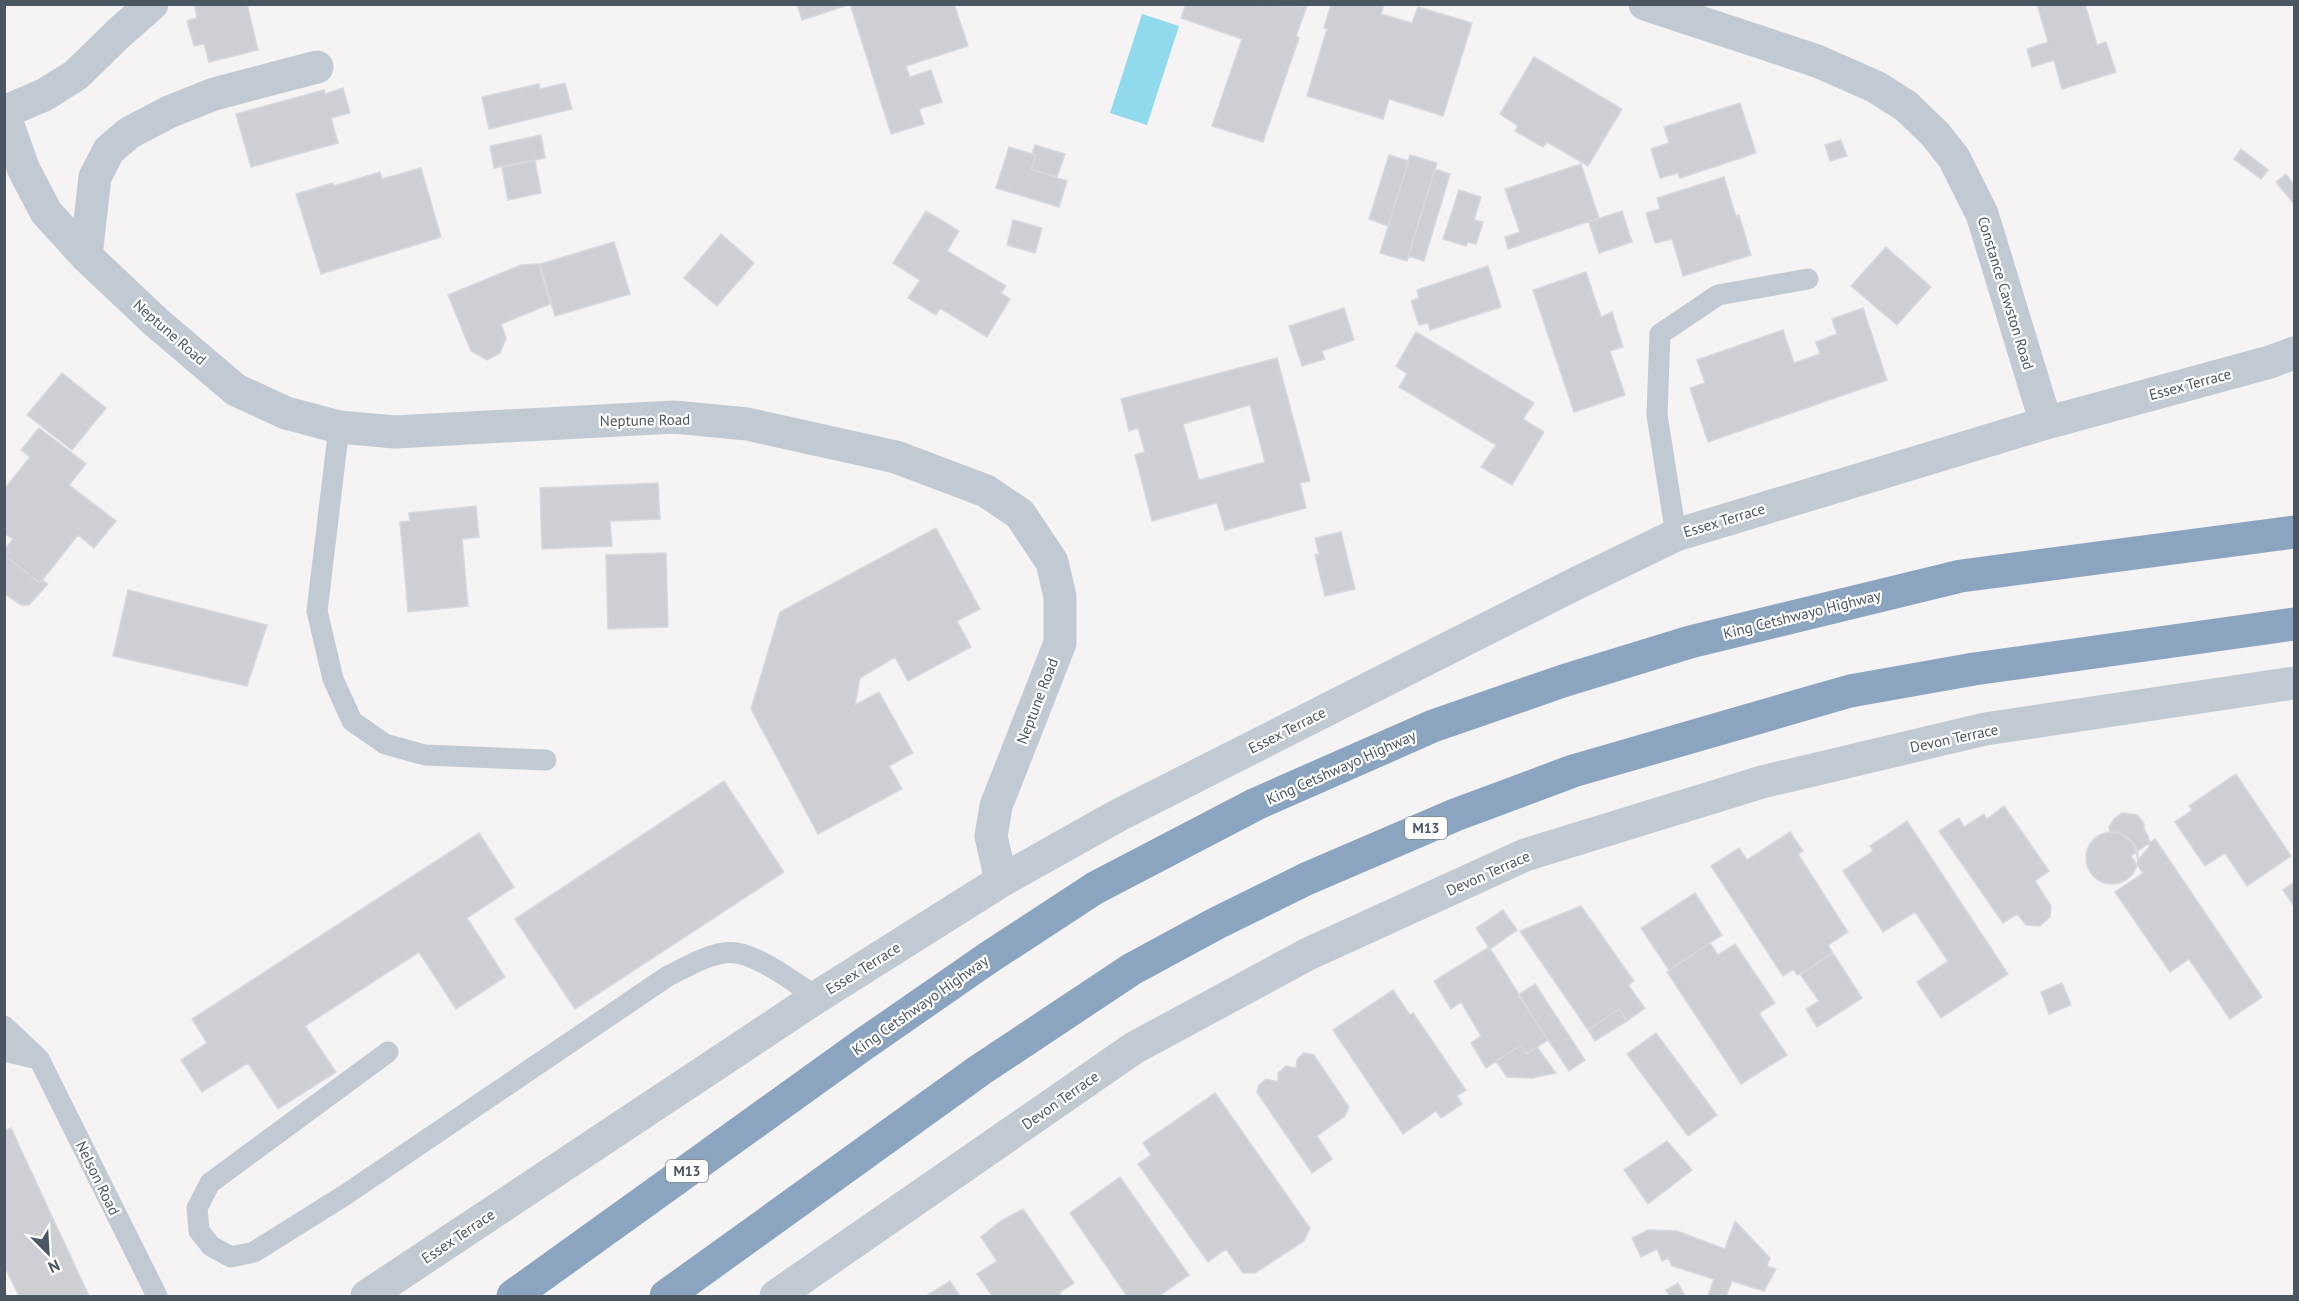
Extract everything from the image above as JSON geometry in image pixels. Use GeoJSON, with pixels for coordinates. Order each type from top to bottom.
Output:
{"type":"FeatureCollection","features":[{"type":"Feature","properties":{"kind":"highway","name":"King Cetshwayo Highway"},"geometry":{"type":"LineString","coordinates":[[513,1296],[861,1046],[988,958],[1095,888],[1256,804],[1433,726],[1563,681],[1690,642],[1961,576],[2295,532]]}},
{"type":"Feature","properties":{"kind":"highway","name":"M13"},"geometry":{"type":"LineString","coordinates":[[666,1296],[980,1070],[1132,969],[1217,923],[1306,879],[1455,815],[1573,771],[1850,691],[1974,669],[2295,624]]}},
{"type":"Feature","properties":{"kind":"street"},"geometry":{"type":"LineString","coordinates":[[4,113],[44,95],[76,75],[152,4]]}},
{"type":"Feature","properties":{"kind":"street","name":"Constance Cawston Road"},"geometry":{"type":"LineString","coordinates":[[1645,4],[1817,61],[1876,87],[1906,106],[1935,134],[1954,158],[1982,214],[2046,423]]}},
{"type":"Feature","properties":{"kind":"street"},"geometry":{"type":"LineString","coordinates":[[86,256],[95,177],[109,150],[129,133],[169,112],[214,94],[317,67]]}},
{"type":"Feature","properties":{"kind":"street","name":"Neptune Road"},"geometry":{"type":"LineString","coordinates":[[4,113],[24,170],[46,212],[86,256],[157,323],[236,390],[286,413],[339,427],[395,432],[674,417],[747,424],[896,457],[986,491],[1020,514],[1052,562],[1060,597],[1060,643],[996,806],[991,836],[1001,881]]}},
{"type":"Feature","properties":{"kind":"street","name":"Essex Terrace"},"geometry":{"type":"LineString","coordinates":[[367,1296],[817,997],[1001,881],[1117,816],[1676,535],[2046,423],[2270,362],[2295,353]]}},
{"type":"Feature","properties":{"kind":"street","name":"Devon Terrace"},"geometry":{"type":"LineString","coordinates":[[776,1296],[1134,1048],[1308,954],[1525,855],[1762,782],[1985,729],[2295,682]]}},
{"type":"Feature","properties":{"kind":"lane"},"geometry":{"type":"LineString","coordinates":[[1676,535],[1657,415],[1660,334],[1718,295],[1808,279]]}},
{"type":"Feature","properties":{"kind":"lane"},"geometry":{"type":"LineString","coordinates":[[339,427],[317,611],[333,679],[352,721],[385,744],[425,755],[546,760]]}},
{"type":"Feature","properties":{"kind":"lane"},"geometry":{"type":"LineString","coordinates":[[388,1052],[210,1183],[197,1208],[199,1231],[211,1246],[231,1257],[254,1252],[345,1195],[668,976],[699,961],[726,952],[748,955],[817,997]]}},
{"type":"Feature","properties":{"kind":"lane"},"geometry":{"type":"LineString","coordinates":[[4,1026],[39,1059]]}},
{"type":"Feature","properties":{"kind":"lane"},"geometry":{"type":"LineString","coordinates":[[4,1051],[39,1059]]}},
{"type":"Feature","properties":{"kind":"lane","name":"Nelson Road"},"geometry":{"type":"LineString","coordinates":[[39,1059],[157,1296]]}},
{"type":"Feature","properties":{"kind":"water"},"geometry":{"type":"Polygon","coordinates":[[[1142,14],[1179,26],[1147,125],[1110,113],[1142,14]]]}},
{"type":"Feature","properties":{"kind":"building"},"geometry":{"type":"Polygon","coordinates":[[[194,4],[247,4],[258,50],[209,62],[204,44],[194,46],[187,21],[197,18],[194,4]]]}},
{"type":"Feature","properties":{"kind":"building"},"geometry":{"type":"Polygon","coordinates":[[[797,4],[848,4],[848,5],[802,20],[797,4]]]}},
{"type":"Feature","properties":{"kind":"building"},"geometry":{"type":"Polygon","coordinates":[[[850,4],[954,4],[968,46],[906,66],[910,77],[931,70],[942,102],[919,109],[924,124],[891,134],[850,4]]]}},
{"type":"Feature","properties":{"kind":"building"},"geometry":{"type":"Polygon","coordinates":[[[1186,4],[1307,6],[1296,36],[1299,38],[1263,142],[1212,126],[1242,39],[1181,18],[1186,4]]]}},
{"type":"Feature","properties":{"kind":"building"},"geometry":{"type":"Polygon","coordinates":[[[1331,4],[1384,4],[1381,14],[1412,23],[1418,7],[1472,23],[1443,116],[1389,99],[1383,119],[1307,96],[1327,29],[1324,28],[1331,4]]]}},
{"type":"Feature","properties":{"kind":"building"},"geometry":{"type":"Polygon","coordinates":[[[2037,4],[2085,4],[2097,45],[2106,42],[2116,72],[2062,89],[2054,60],[2032,67],[2027,49],[2048,42],[2037,4]]]}},
{"type":"Feature","properties":{"kind":"building"},"geometry":{"type":"Polygon","coordinates":[[[1534,57],[1622,109],[1588,166],[1547,142],[1543,147],[1515,131],[1518,126],[1500,114],[1534,57]]]}},
{"type":"Feature","properties":{"kind":"building"},"geometry":{"type":"Polygon","coordinates":[[[565,83],[572,109],[489,129],[482,97],[539,84],[540,89],[565,83]]]}},
{"type":"Feature","properties":{"kind":"building"},"geometry":{"type":"Polygon","coordinates":[[[343,88],[350,113],[331,118],[338,143],[251,167],[236,114],[324,90],[325,94],[343,88]]]}},
{"type":"Feature","properties":{"kind":"building"},"geometry":{"type":"Polygon","coordinates":[[[1740,103],[1756,153],[1680,178],[1678,173],[1660,178],[1651,149],[1669,143],[1664,127],[1740,103]]]}},
{"type":"Feature","properties":{"kind":"building"},"geometry":{"type":"Polygon","coordinates":[[[541,135],[545,158],[494,168],[490,146],[541,135]]]}},
{"type":"Feature","properties":{"kind":"building"},"geometry":{"type":"Polygon","coordinates":[[[1841,140],[1847,156],[1830,161],[1825,145],[1841,140]]]}},
{"type":"Feature","properties":{"kind":"building"},"geometry":{"type":"Polygon","coordinates":[[[1035,145],[1065,154],[1057,177],[1031,169],[1036,155],[1032,154],[1035,145]]]}},
{"type":"Feature","properties":{"kind":"building"},"geometry":{"type":"Polygon","coordinates":[[[1009,147],[1036,155],[1031,169],[1067,181],[1059,207],[996,188],[1009,147]]]}},
{"type":"Feature","properties":{"kind":"building"},"geometry":{"type":"Polygon","coordinates":[[[2241,149],[2268,170],[2261,179],[2234,159],[2241,149]]]}},
{"type":"Feature","properties":{"kind":"building"},"geometry":{"type":"Polygon","coordinates":[[[1389,155],[1409,161],[1388,226],[1369,219],[1389,155]]]}},
{"type":"Feature","properties":{"kind":"building"},"geometry":{"type":"Polygon","coordinates":[[[1410,155],[1437,163],[1407,261],[1380,253],[1410,155]]]}},
{"type":"Feature","properties":{"kind":"building"},"geometry":{"type":"Polygon","coordinates":[[[535,161],[541,193],[508,200],[502,167],[535,161]]]}},
{"type":"Feature","properties":{"kind":"building"},"geometry":{"type":"Polygon","coordinates":[[[1581,164],[1599,218],[1508,249],[1505,237],[1520,232],[1505,189],[1581,164]]]}},
{"type":"Feature","properties":{"kind":"building"},"geometry":{"type":"Polygon","coordinates":[[[421,168],[441,237],[321,274],[296,194],[333,183],[334,186],[380,172],[382,179],[421,168]]]}},
{"type":"Feature","properties":{"kind":"building"},"geometry":{"type":"Polygon","coordinates":[[[1435,169],[1450,174],[1424,261],[1408,256],[1435,169]]]}},
{"type":"Feature","properties":{"kind":"building"},"geometry":{"type":"Polygon","coordinates":[[[2286,174],[2294,185],[2294,204],[2276,182],[2286,174]]]}},
{"type":"Feature","properties":{"kind":"building"},"geometry":{"type":"Polygon","coordinates":[[[1724,177],[1751,255],[1683,276],[1672,239],[1655,243],[1646,213],[1660,209],[1657,198],[1724,177]]]}},
{"type":"Feature","properties":{"kind":"building"},"geometry":{"type":"Polygon","coordinates":[[[1459,190],[1481,197],[1474,220],[1483,222],[1476,244],[1468,242],[1466,246],[1443,239],[1459,190]]]}},
{"type":"Feature","properties":{"kind":"building"},"geometry":{"type":"Polygon","coordinates":[[[926,211],[959,231],[947,251],[1006,286],[1001,293],[1010,299],[987,337],[940,308],[936,315],[908,298],[920,280],[893,263],[926,211]]]}},
{"type":"Feature","properties":{"kind":"building"},"geometry":{"type":"Polygon","coordinates":[[[1622,211],[1632,242],[1599,253],[1589,222],[1622,211]]]}},
{"type":"Feature","properties":{"kind":"building"},"geometry":{"type":"Polygon","coordinates":[[[1013,220],[1042,228],[1035,253],[1007,245],[1013,220]]]}},
{"type":"Feature","properties":{"kind":"building"},"geometry":{"type":"Polygon","coordinates":[[[721,234],[754,263],[717,306],[684,278],[721,234]]]}},
{"type":"Feature","properties":{"kind":"building"},"geometry":{"type":"Polygon","coordinates":[[[614,242],[630,294],[555,316],[540,264],[614,242]]]}},
{"type":"Feature","properties":{"kind":"building"},"geometry":{"type":"Polygon","coordinates":[[[1886,247],[1931,287],[1897,325],[1851,286],[1886,247]]]}},
{"type":"Feature","properties":{"kind":"building"},"geometry":{"type":"Polygon","coordinates":[[[539,264],[550,304],[501,324],[506,338],[500,353],[487,360],[471,351],[448,295],[521,265],[539,264]]]}},
{"type":"Feature","properties":{"kind":"building"},"geometry":{"type":"Polygon","coordinates":[[[1488,266],[1501,307],[1430,330],[1428,323],[1419,325],[1411,301],[1419,298],[1417,290],[1488,266]]]}},
{"type":"Feature","properties":{"kind":"building"},"geometry":{"type":"Polygon","coordinates":[[[1586,272],[1601,317],[1612,312],[1623,347],[1610,351],[1625,395],[1574,412],[1533,290],[1586,272]]]}},
{"type":"Feature","properties":{"kind":"building"},"geometry":{"type":"Polygon","coordinates":[[[1344,308],[1354,340],[1322,351],[1325,359],[1302,366],[1289,326],[1344,308]]]}},
{"type":"Feature","properties":{"kind":"building"},"geometry":{"type":"Polygon","coordinates":[[[1863,308],[1887,380],[1708,442],[1690,388],[1705,383],[1697,360],[1783,330],[1794,363],[1820,354],[1816,342],[1837,334],[1832,319],[1863,308]]]}},
{"type":"Feature","properties":{"kind":"building"},"geometry":{"type":"Polygon","coordinates":[[[1416,332],[1534,403],[1523,419],[1544,432],[1512,485],[1481,467],[1496,445],[1399,387],[1407,374],[1396,366],[1416,332]]]}},
{"type":"Feature","properties":{"kind":"building"},"geometry":{"type":"Polygon","coordinates":[[[1277,358],[1310,481],[1300,483],[1306,508],[1225,530],[1217,503],[1152,521],[1135,455],[1145,452],[1138,428],[1129,431],[1121,399],[1277,358]],[[1250,405],[1183,424],[1199,480],[1265,462],[1250,405]]]}},
{"type":"Feature","properties":{"kind":"building"},"geometry":{"type":"Polygon","coordinates":[[[62,373],[106,408],[72,450],[27,415],[62,373]]]}},
{"type":"Feature","properties":{"kind":"building"},"geometry":{"type":"Polygon","coordinates":[[[39,428],[86,464],[69,485],[116,521],[94,548],[78,535],[40,583],[4,555],[4,550],[13,539],[4,533],[4,484],[7,486],[30,457],[21,450],[39,428]]]}},
{"type":"Feature","properties":{"kind":"building"},"geometry":{"type":"Polygon","coordinates":[[[658,483],[660,519],[610,521],[612,546],[542,549],[540,488],[658,483]]]}},
{"type":"Feature","properties":{"kind":"building"},"geometry":{"type":"Polygon","coordinates":[[[476,506],[479,537],[462,539],[468,606],[408,612],[400,522],[410,521],[409,513],[476,506]]]}},
{"type":"Feature","properties":{"kind":"building"},"geometry":{"type":"Polygon","coordinates":[[[936,528],[980,609],[957,621],[971,647],[908,681],[895,657],[860,678],[855,705],[879,692],[913,753],[889,766],[902,789],[818,834],[751,709],[780,612],[936,528]]]}},
{"type":"Feature","properties":{"kind":"building"},"geometry":{"type":"Polygon","coordinates":[[[1341,532],[1355,589],[1325,596],[1315,555],[1319,554],[1315,538],[1341,532]]]}},
{"type":"Feature","properties":{"kind":"building"},"geometry":{"type":"Polygon","coordinates":[[[666,553],[668,627],[608,629],[606,555],[666,553]]]}},
{"type":"Feature","properties":{"kind":"building"},"geometry":{"type":"Polygon","coordinates":[[[4,555],[40,583],[42,580],[48,584],[29,605],[21,605],[4,593],[4,555]]]}},
{"type":"Feature","properties":{"kind":"building"},"geometry":{"type":"Polygon","coordinates":[[[128,590],[267,625],[247,686],[113,656],[128,590]]]}},
{"type":"Feature","properties":{"kind":"building"},"geometry":{"type":"Polygon","coordinates":[[[2236,774],[2291,856],[2247,886],[2225,853],[2205,866],[2175,822],[2192,810],[2189,806],[2236,774]]]}},
{"type":"Feature","properties":{"kind":"building"},"geometry":{"type":"Polygon","coordinates":[[[724,781],[784,872],[575,1009],[515,919],[724,781]]]}},
{"type":"Feature","properties":{"kind":"building"},"geometry":{"type":"Polygon","coordinates":[[[2004,806],[2049,871],[2035,881],[2051,906],[2050,917],[2040,926],[2026,925],[2017,914],[2003,923],[1939,831],[1959,818],[1964,827],[1984,814],[1987,819],[2004,806]]]}},
{"type":"Feature","properties":{"kind":"building"},"geometry":{"type":"Polygon","coordinates":[[[2122,813],[2137,815],[2144,823],[2144,829],[2149,838],[2149,847],[2138,860],[2133,843],[2119,833],[2110,832],[2109,827],[2114,819],[2122,813]]]}},
{"type":"Feature","properties":{"kind":"building"},"geometry":{"type":"Polygon","coordinates":[[[1907,821],[2008,974],[1941,1018],[1917,982],[1948,961],[1915,912],[1883,932],[1843,871],[1873,851],[1870,846],[1907,821]]]}},
{"type":"Feature","properties":{"kind":"building"},"geometry":{"type":"Polygon","coordinates":[[[1790,832],[1803,851],[1798,854],[1848,932],[1828,945],[1833,953],[1800,974],[1797,975],[1794,969],[1783,976],[1711,866],[1739,848],[1747,860],[1790,832]]]}},
{"type":"Feature","properties":{"kind":"building"},"geometry":{"type":"Polygon","coordinates":[[[2112,832],[2122,834],[2130,840],[2136,848],[2138,858],[2136,868],[2130,876],[2122,882],[2112,884],[2102,882],[2094,876],[2088,868],[2086,858],[2088,848],[2094,840],[2102,834],[2112,832]]]}},
{"type":"Feature","properties":{"kind":"building"},"geometry":{"type":"Polygon","coordinates":[[[479,833],[514,887],[467,918],[505,977],[456,1009],[419,952],[305,1026],[336,1072],[278,1109],[248,1063],[202,1092],[181,1060],[207,1043],[192,1019],[479,833]]]}},
{"type":"Feature","properties":{"kind":"building"},"geometry":{"type":"Polygon","coordinates":[[[2155,839],[2262,997],[2230,1019],[2189,959],[2170,972],[2115,892],[2143,873],[2131,856],[2155,839]]]}},
{"type":"Feature","properties":{"kind":"building"},"geometry":{"type":"Polygon","coordinates":[[[2294,882],[2294,906],[2283,890],[2294,882]]]}},
{"type":"Feature","properties":{"kind":"building"},"geometry":{"type":"Polygon","coordinates":[[[1695,893],[1722,935],[1669,970],[1641,928],[1695,893]]]}},
{"type":"Feature","properties":{"kind":"building"},"geometry":{"type":"Polygon","coordinates":[[[1581,906],[1634,981],[1628,985],[1645,1008],[1627,1021],[1619,1009],[1588,1030],[1520,931],[1581,906]]]}},
{"type":"Feature","properties":{"kind":"building"},"geometry":{"type":"Polygon","coordinates":[[[1503,910],[1517,930],[1490,949],[1476,928],[1503,910]]]}},
{"type":"Feature","properties":{"kind":"building"},"geometry":{"type":"Polygon","coordinates":[[[1710,943],[1718,955],[1735,944],[1775,1003],[1759,1013],[1787,1055],[1741,1084],[1667,972],[1710,943]]]}},
{"type":"Feature","properties":{"kind":"building"},"geometry":{"type":"Polygon","coordinates":[[[1489,947],[1548,1040],[1526,1054],[1521,1045],[1486,1068],[1471,1043],[1481,1036],[1461,1002],[1451,1009],[1434,981],[1489,947]]]}},
{"type":"Feature","properties":{"kind":"building"},"geometry":{"type":"Polygon","coordinates":[[[1833,953],[1862,998],[1817,1027],[1806,1009],[1819,1001],[1800,974],[1833,953]]]}},
{"type":"Feature","properties":{"kind":"building"},"geometry":{"type":"Polygon","coordinates":[[[2062,983],[2071,1005],[2049,1014],[2041,992],[2062,983]]]}},
{"type":"Feature","properties":{"kind":"building"},"geometry":{"type":"Polygon","coordinates":[[[1535,984],[1585,1060],[1569,1071],[1518,995],[1535,984]]]}},
{"type":"Feature","properties":{"kind":"building"},"geometry":{"type":"Polygon","coordinates":[[[1393,990],[1410,1015],[1413,1013],[1466,1090],[1457,1096],[1462,1104],[1441,1118],[1436,1111],[1403,1134],[1333,1030],[1393,990]]]}},
{"type":"Feature","properties":{"kind":"building"},"geometry":{"type":"Polygon","coordinates":[[[1619,1009],[1627,1021],[1595,1041],[1588,1030],[1619,1009]]]}},
{"type":"Feature","properties":{"kind":"building"},"geometry":{"type":"Polygon","coordinates":[[[1656,1033],[1717,1115],[1688,1136],[1627,1054],[1656,1033]]]}},
{"type":"Feature","properties":{"kind":"building"},"geometry":{"type":"Polygon","coordinates":[[[1521,1045],[1526,1054],[1537,1047],[1556,1073],[1532,1078],[1507,1077],[1496,1061],[1521,1045]]]}},
{"type":"Feature","properties":{"kind":"building"},"geometry":{"type":"Polygon","coordinates":[[[1303,1053],[1314,1055],[1349,1107],[1345,1116],[1317,1136],[1332,1159],[1312,1173],[1257,1092],[1259,1085],[1266,1079],[1278,1082],[1278,1073],[1286,1066],[1296,1068],[1297,1060],[1303,1053]]]}},
{"type":"Feature","properties":{"kind":"building"},"geometry":{"type":"Polygon","coordinates":[[[1215,1093],[1310,1228],[1304,1241],[1255,1273],[1243,1273],[1226,1249],[1208,1262],[1138,1164],[1151,1155],[1143,1143],[1215,1093]]]}},
{"type":"Feature","properties":{"kind":"building"},"geometry":{"type":"Polygon","coordinates":[[[11,1128],[89,1296],[19,1296],[4,1265],[4,1131],[11,1128]]]}},
{"type":"Feature","properties":{"kind":"building"},"geometry":{"type":"Polygon","coordinates":[[[1667,1141],[1692,1170],[1648,1204],[1624,1170],[1667,1141]]]}},
{"type":"Feature","properties":{"kind":"building"},"geometry":{"type":"Polygon","coordinates":[[[1120,1177],[1189,1275],[1159,1296],[1127,1296],[1070,1213],[1120,1177]]]}},
{"type":"Feature","properties":{"kind":"building"},"geometry":{"type":"Polygon","coordinates":[[[1023,1209],[1074,1283],[1059,1293],[1062,1296],[992,1296],[977,1274],[997,1261],[981,1237],[1001,1221],[1023,1209]]]}},
{"type":"Feature","properties":{"kind":"building"},"geometry":{"type":"Polygon","coordinates":[[[1735,1221],[1770,1258],[1767,1266],[1776,1269],[1764,1291],[1732,1281],[1726,1296],[1708,1296],[1714,1279],[1672,1266],[1668,1258],[1662,1261],[1657,1249],[1641,1257],[1632,1238],[1648,1230],[1677,1231],[1725,1249],[1735,1221]]]}},
{"type":"Feature","properties":{"kind":"building"},"geometry":{"type":"Polygon","coordinates":[[[950,1281],[960,1296],[926,1296],[950,1281]]]}},
{"type":"Feature","properties":{"kind":"building"},"geometry":{"type":"Polygon","coordinates":[[[1678,1283],[1685,1296],[1670,1296],[1666,1290],[1678,1283]]]}}]}
